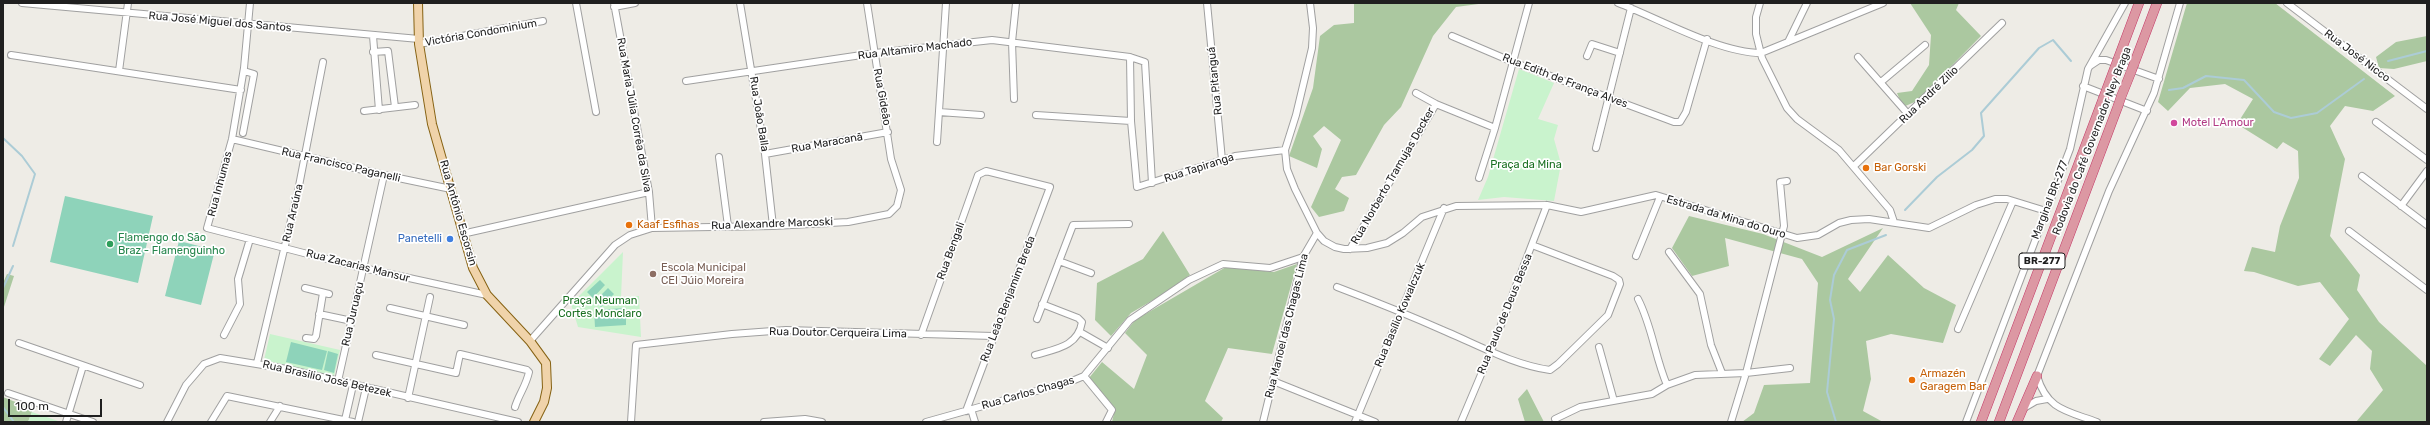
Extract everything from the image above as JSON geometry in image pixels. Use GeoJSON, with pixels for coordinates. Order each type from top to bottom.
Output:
{"type":"FeatureCollection","features":[{"type":"Feature","properties":{"kind":"highway","name":"Rodovia do Café Governador Ney Braga"},"geometry":{"type":"LineString","coordinates":[[1981,422],[2139,3]]}},
{"type":"Feature","properties":{"kind":"highway","name":"Rodovia do Café Governador Ney Braga"},"geometry":{"type":"LineString","coordinates":[[1999,422],[2157,3]]}},
{"type":"Feature","properties":{"kind":"highway"},"geometry":{"type":"LineString","coordinates":[[2017,422],[2037,376]]}},
{"type":"Feature","properties":{"kind":"main road","name":"Rua Antônio Escorsin"},"geometry":{"type":"LineString","coordinates":[[418,3],[419,42],[432,124],[451,189],[462,234],[473,268],[487,295],[530,340],[546,364],[547,380],[544,402],[534,422]]}},
{"type":"Feature","properties":{"kind":"street","name":"Rua José Miguel dos Santos"},"geometry":{"type":"LineString","coordinates":[[22,3],[373,36],[419,42]]}},
{"type":"Feature","properties":{"kind":"street"},"geometry":{"type":"LineString","coordinates":[[119,71],[128,13],[128,3]]}},
{"type":"Feature","properties":{"kind":"street","name":"Rua Inhumas"},"geometry":{"type":"LineString","coordinates":[[207,228],[232,139],[244,71],[250,3]]}},
{"type":"Feature","properties":{"kind":"street"},"geometry":{"type":"LineString","coordinates":[[576,3],[596,112]]}},
{"type":"Feature","properties":{"kind":"street"},"geometry":{"type":"LineString","coordinates":[[614,5],[635,3]]}},
{"type":"Feature","properties":{"kind":"street","name":"Rua João Balla"},"geometry":{"type":"LineString","coordinates":[[740,3],[765,154],[773,226]]}},
{"type":"Feature","properties":{"kind":"street","name":"Rua Gideão"},"geometry":{"type":"LineString","coordinates":[[867,3],[891,159],[901,190]]}},
{"type":"Feature","properties":{"kind":"street"},"geometry":{"type":"LineString","coordinates":[[937,142],[946,3]]}},
{"type":"Feature","properties":{"kind":"street"},"geometry":{"type":"LineString","coordinates":[[1014,99],[1012,42],[1016,3]]}},
{"type":"Feature","properties":{"kind":"street","name":"Rua Pitanguá"},"geometry":{"type":"LineString","coordinates":[[1207,3],[1222,160]]}},
{"type":"Feature","properties":{"kind":"street","name":"Estrada da Mina do Ouro"},"geometry":{"type":"LineString","coordinates":[[1310,3],[1313,28],[1312,48],[1296,115],[1285,150],[1287,169],[1295,189],[1317,233],[1324,241],[1335,247],[1350,249],[1387,243],[1403,234],[1422,217],[1444,208],[1456,206],[1547,205],[1581,212],[1632,199],[1656,195],[1703,211],[1744,221],[1782,235],[1807,238],[1851,220],[1869,219],[1929,228],[1976,205],[1994,199],[2014,200],[2046,211]]}},
{"type":"Feature","properties":{"kind":"street"},"geometry":{"type":"LineString","coordinates":[[1479,178],[1495,128],[1528,3]]}},
{"type":"Feature","properties":{"kind":"street"},"geometry":{"type":"LineString","coordinates":[[1618,3],[1707,40],[1747,53],[1761,53],[1883,3]]}},
{"type":"Feature","properties":{"kind":"street"},"geometry":{"type":"LineString","coordinates":[[1760,3],[1756,17],[1756,34],[1761,53],[1787,108],[1797,119],[1839,150],[1890,210],[1894,222]]}},
{"type":"Feature","properties":{"kind":"street"},"geometry":{"type":"LineString","coordinates":[[1788,42],[1807,3]]}},
{"type":"Feature","properties":{"kind":"street","name":"Marginal BR-277"},"geometry":{"type":"LineString","coordinates":[[1966,422],[2072,142],[2082,86],[2088,69],[2125,3]]}},
{"type":"Feature","properties":{"kind":"street"},"geometry":{"type":"LineString","coordinates":[[2097,422],[2061,408],[2047,399],[2037,376],[2109,191],[2147,111],[2159,79],[2180,3]]}},
{"type":"Feature","properties":{"kind":"street","name":"Rua José Nicco"},"geometry":{"type":"LineString","coordinates":[[2287,3],[2427,109]]}},
{"type":"Feature","properties":{"kind":"street","name":"Rua Maria Júlia Corrêa da Silva"},"geometry":{"type":"LineString","coordinates":[[614,5],[649,192],[652,228]]}},
{"type":"Feature","properties":{"kind":"street"},"geometry":{"type":"LineString","coordinates":[[1596,148],[1610,98],[1631,8]]}},
{"type":"Feature","properties":{"kind":"street","name":"Victória Condominium"},"geometry":{"type":"LineString","coordinates":[[419,42],[544,21]]}},
{"type":"Feature","properties":{"kind":"street","name":"Rua André Zilio"},"geometry":{"type":"LineString","coordinates":[[1854,166],[2002,23]]}},
{"type":"Feature","properties":{"kind":"street"},"geometry":{"type":"LineString","coordinates":[[373,36],[373,52],[379,110]]}},
{"type":"Feature","properties":{"kind":"street","name":"Rua Edith de França Alves"},"geometry":{"type":"LineString","coordinates":[[1452,36],[1513,62],[1674,122],[1680,122],[1686,112],[1707,40]]}},
{"type":"Feature","properties":{"kind":"street","name":"Rua Altamiro Machado"},"geometry":{"type":"LineString","coordinates":[[686,81],[875,53],[943,44],[992,40],[1130,56],[1145,62],[1152,183]]}},
{"type":"Feature","properties":{"kind":"street"},"geometry":{"type":"LineString","coordinates":[[1587,56],[1592,44],[1620,53]]}},
{"type":"Feature","properties":{"kind":"street"},"geometry":{"type":"LineString","coordinates":[[1880,82],[1925,45]]}},
{"type":"Feature","properties":{"kind":"street"},"geometry":{"type":"LineString","coordinates":[[373,52],[388,51],[395,107]]}},
{"type":"Feature","properties":{"kind":"street"},"geometry":{"type":"LineString","coordinates":[[11,55],[241,90]]}},
{"type":"Feature","properties":{"kind":"street"},"geometry":{"type":"LineString","coordinates":[[1036,115],[1131,121],[1130,56]]}},
{"type":"Feature","properties":{"kind":"street"},"geometry":{"type":"LineString","coordinates":[[1858,57],[1908,114]]}},
{"type":"Feature","properties":{"kind":"street"},"geometry":{"type":"LineString","coordinates":[[2088,69],[2099,60],[2106,60],[2159,79]]}},
{"type":"Feature","properties":{"kind":"street","name":"Rua Araúna"},"geometry":{"type":"LineString","coordinates":[[257,363],[285,248],[323,62]]}},
{"type":"Feature","properties":{"kind":"street"},"geometry":{"type":"LineString","coordinates":[[243,133],[254,74],[244,71]]}},
{"type":"Feature","properties":{"kind":"street"},"geometry":{"type":"LineString","coordinates":[[2082,86],[2147,111]]}},
{"type":"Feature","properties":{"kind":"street"},"geometry":{"type":"LineString","coordinates":[[1416,93],[1436,104],[1495,128]]}},
{"type":"Feature","properties":{"kind":"street","name":"Rua Norberto Tramujas Decker"},"geometry":{"type":"LineString","coordinates":[[1350,249],[1436,104]]}},
{"type":"Feature","properties":{"kind":"street"},"geometry":{"type":"LineString","coordinates":[[364,111],[415,105]]}},
{"type":"Feature","properties":{"kind":"street"},"geometry":{"type":"LineString","coordinates":[[939,112],[981,115]]}},
{"type":"Feature","properties":{"kind":"street","name":"Rua Tapiranga"},"geometry":{"type":"LineString","coordinates":[[1131,121],[1138,187],[1235,156],[1285,150]]}},
{"type":"Feature","properties":{"kind":"street"},"geometry":{"type":"LineString","coordinates":[[2376,122],[2427,160]]}},
{"type":"Feature","properties":{"kind":"street","name":"Rua Maracanã"},"geometry":{"type":"LineString","coordinates":[[765,154],[888,132]]}},
{"type":"Feature","properties":{"kind":"street","name":"Rua Francisco Paganelli"},"geometry":{"type":"LineString","coordinates":[[232,139],[384,176],[451,189]]}},
{"type":"Feature","properties":{"kind":"street"},"geometry":{"type":"LineString","coordinates":[[719,157],[728,226]]}},
{"type":"Feature","properties":{"kind":"street","name":"Rua Bengali"},"geometry":{"type":"LineString","coordinates":[[921,335],[978,174],[986,171],[1050,187]]}},
{"type":"Feature","properties":{"kind":"street"},"geometry":{"type":"LineString","coordinates":[[2401,206],[2427,171]]}},
{"type":"Feature","properties":{"kind":"street","name":"Rua Juruaçu"},"geometry":{"type":"LineString","coordinates":[[338,381],[384,176]]}},
{"type":"Feature","properties":{"kind":"street"},"geometry":{"type":"LineString","coordinates":[[2362,176],[2427,225]]}},
{"type":"Feature","properties":{"kind":"street"},"geometry":{"type":"LineString","coordinates":[[1731,422],[1746,373],[1782,235],[1784,226],[1780,182],[1787,181]]}},
{"type":"Feature","properties":{"kind":"street","name":"Rua Leão Benjamim Breda"},"geometry":{"type":"LineString","coordinates":[[969,410],[993,336],[1050,187]]}},
{"type":"Feature","properties":{"kind":"street","name":"Rua Alexandre Marcoski"},"geometry":{"type":"LineString","coordinates":[[530,340],[615,245],[630,235],[652,228],[773,226],[848,222],[889,214],[896,206],[901,190]]}},
{"type":"Feature","properties":{"kind":"street"},"geometry":{"type":"LineString","coordinates":[[462,234],[649,192]]}},
{"type":"Feature","properties":{"kind":"street"},"geometry":{"type":"LineString","coordinates":[[1636,256],[1660,197]]}},
{"type":"Feature","properties":{"kind":"street"},"geometry":{"type":"LineString","coordinates":[[1958,329],[2014,200]]}},
{"type":"Feature","properties":{"kind":"street","name":"Rua Paulo de Deus Bessa"},"geometry":{"type":"LineString","coordinates":[[1461,422],[1491,351],[1547,205]]}},
{"type":"Feature","properties":{"kind":"street","name":"Rua Basílio Kowalczuk"},"geometry":{"type":"LineString","coordinates":[[1355,422],[1444,208]]}},
{"type":"Feature","properties":{"kind":"street"},"geometry":{"type":"LineString","coordinates":[[1037,319],[1073,225],[1129,224]]}},
{"type":"Feature","properties":{"kind":"street","name":"Rua Zacarias Mansur"},"geometry":{"type":"LineString","coordinates":[[207,228],[363,268],[487,295]]}},
{"type":"Feature","properties":{"kind":"street"},"geometry":{"type":"LineString","coordinates":[[2349,232],[2427,290]]}},
{"type":"Feature","properties":{"kind":"street","name":"Rua Manoel das Chagas Lima"},"geometry":{"type":"LineString","coordinates":[[1263,422],[1303,257],[1317,233]]}},
{"type":"Feature","properties":{"kind":"street"},"geometry":{"type":"LineString","coordinates":[[224,335],[240,304],[238,279],[250,239]]}},
{"type":"Feature","properties":{"kind":"street"},"geometry":{"type":"LineString","coordinates":[[1337,287],[1401,312],[1491,351],[1538,368],[1550,370],[1608,315],[1620,284],[1619,280],[1613,276],[1532,246]]}},
{"type":"Feature","properties":{"kind":"street"},"geometry":{"type":"LineString","coordinates":[[1669,252],[1700,294],[1711,345],[1722,373]]}},
{"type":"Feature","properties":{"kind":"street","name":"Rua Carlos Chagas"},"geometry":{"type":"LineString","coordinates":[[926,422],[1072,382],[1084,376],[1130,320],[1189,280],[1216,267],[1223,264],[1235,264],[1270,268],[1303,257]]}},
{"type":"Feature","properties":{"kind":"street"},"geometry":{"type":"LineString","coordinates":[[1059,261],[1091,273]]}},
{"type":"Feature","properties":{"kind":"street"},"geometry":{"type":"LineString","coordinates":[[305,288],[326,294],[319,314],[314,339],[306,338]]}},
{"type":"Feature","properties":{"kind":"street"},"geometry":{"type":"LineString","coordinates":[[408,398],[430,297]]}},
{"type":"Feature","properties":{"kind":"street"},"geometry":{"type":"LineString","coordinates":[[1638,299],[1645,312],[1660,368],[1667,385]]}},
{"type":"Feature","properties":{"kind":"street"},"geometry":{"type":"LineString","coordinates":[[1035,355],[1069,345],[1080,332],[1082,322],[1078,318],[1042,304]]}},
{"type":"Feature","properties":{"kind":"street"},"geometry":{"type":"LineString","coordinates":[[390,308],[464,324]]}},
{"type":"Feature","properties":{"kind":"street"},"geometry":{"type":"LineString","coordinates":[[319,314],[352,321]]}},
{"type":"Feature","properties":{"kind":"street","name":"Rua Doutor Cerqueira Lima"},"geometry":{"type":"LineString","coordinates":[[631,422],[636,345],[732,334],[786,330],[993,336]]}},
{"type":"Feature","properties":{"kind":"street"},"geometry":{"type":"LineString","coordinates":[[1080,332],[1108,348]]}},
{"type":"Feature","properties":{"kind":"street"},"geometry":{"type":"LineString","coordinates":[[19,343],[140,385]]}},
{"type":"Feature","properties":{"kind":"street"},"geometry":{"type":"LineString","coordinates":[[1599,347],[1614,401]]}},
{"type":"Feature","properties":{"kind":"street"},"geometry":{"type":"LineString","coordinates":[[376,355],[456,373],[460,354],[527,370],[529,372],[525,388],[519,394],[516,407]]}},
{"type":"Feature","properties":{"kind":"street","name":"Rua Brasilio José Betezek"},"geometry":{"type":"LineString","coordinates":[[167,422],[186,385],[204,364],[220,358],[257,363],[518,422]]}},
{"type":"Feature","properties":{"kind":"street"},"geometry":{"type":"LineString","coordinates":[[66,421],[83,366]]}},
{"type":"Feature","properties":{"kind":"street"},"geometry":{"type":"LineString","coordinates":[[1555,419],[1580,407],[1652,394],[1667,385],[1695,375],[1746,373],[1790,368]]}},
{"type":"Feature","properties":{"kind":"street"},"geometry":{"type":"LineString","coordinates":[[1084,376],[1112,410],[1106,422]]}},
{"type":"Feature","properties":{"kind":"street"},"geometry":{"type":"LineString","coordinates":[[1273,381],[1375,422]]}},
{"type":"Feature","properties":{"kind":"street"},"geometry":{"type":"LineString","coordinates":[[345,420],[353,385]]}},
{"type":"Feature","properties":{"kind":"street"},"geometry":{"type":"LineString","coordinates":[[358,422],[366,388]]}},
{"type":"Feature","properties":{"kind":"street"},"geometry":{"type":"LineString","coordinates":[[8,393],[93,422]]}},
{"type":"Feature","properties":{"kind":"street"},"geometry":{"type":"LineString","coordinates":[[211,422],[227,396],[280,406],[333,420],[353,422]]}},
{"type":"Feature","properties":{"kind":"street"},"geometry":{"type":"LineString","coordinates":[[2024,408],[2036,401],[2047,399]]}},
{"type":"Feature","properties":{"kind":"street"},"geometry":{"type":"LineString","coordinates":[[270,422],[280,406]]}},
{"type":"Feature","properties":{"kind":"street"},"geometry":{"type":"LineString","coordinates":[[969,410],[975,422]]}},
{"type":"Feature","properties":{"kind":"street"},"geometry":{"type":"LineString","coordinates":[[764,422],[806,419],[822,422]]}},
{"type":"Feature","properties":{"kind":"green space"},"geometry":{"type":"Polygon","coordinates":[[[1354,3],[1486,3],[1456,7],[1433,36],[1401,107],[1384,125],[1356,175],[1342,177],[1335,189],[1349,198],[1344,211],[1319,217],[1311,207],[1341,140],[1324,126],[1313,136],[1322,149],[1317,168],[1289,156],[1313,88],[1320,36],[1334,25],[1354,23],[1354,3]]]}},
{"type":"Feature","properties":{"kind":"green space"},"geometry":{"type":"Polygon","coordinates":[[[1910,3],[1959,3],[1956,10],[1981,36],[1917,101],[1903,107],[1897,93],[1912,91],[1929,65],[1931,35],[1910,3]]]}},
{"type":"Feature","properties":{"kind":"green space"},"geometry":{"type":"Polygon","coordinates":[[[2187,3],[2275,3],[2395,96],[2373,111],[2345,106],[2330,126],[2345,159],[2330,236],[2360,275],[2357,290],[2379,322],[2427,366],[2427,422],[2356,422],[2383,390],[2370,369],[2372,351],[2356,335],[2330,366],[2319,359],[2349,319],[2320,282],[2298,286],[2254,272],[2244,271],[2252,247],[2275,252],[2280,226],[2299,178],[2298,151],[2283,142],[2277,149],[2237,124],[2253,99],[2225,84],[2190,88],[2168,111],[2158,102],[2187,3]]]}},
{"type":"Feature","properties":{"kind":"green space"},"geometry":{"type":"Polygon","coordinates":[[[2427,36],[2427,61],[2394,69],[2379,68],[2376,57],[2396,42],[2427,36]]]}},
{"type":"Feature","properties":{"kind":"green space","name":"Praça da Mina"},"geometry":{"type":"Polygon","coordinates":[[[1519,69],[1554,83],[1538,119],[1558,125],[1554,139],[1561,164],[1554,201],[1504,197],[1478,200],[1488,177],[1519,69]]]}},
{"type":"Feature","properties":{"kind":"green space"},"geometry":{"type":"Polygon","coordinates":[[[65,196],[153,216],[138,283],[50,262],[65,196]]]}},
{"type":"Feature","properties":{"kind":"green space"},"geometry":{"type":"Polygon","coordinates":[[[1689,216],[1763,234],[1822,257],[1883,228],[1848,279],[1860,292],[1888,255],[1924,288],[1956,305],[1943,343],[1891,334],[1866,341],[1871,379],[1863,411],[1883,422],[1742,422],[1754,413],[1764,385],[1810,383],[1818,283],[1802,259],[1725,238],[1729,266],[1692,276],[1672,248],[1689,216]]]}},
{"type":"Feature","properties":{"kind":"green space"},"geometry":{"type":"Polygon","coordinates":[[[1163,231],[1190,275],[1165,293],[1131,313],[1111,336],[1095,320],[1097,283],[1143,259],[1163,231]]]}},
{"type":"Feature","properties":{"kind":"green space"},"geometry":{"type":"Polygon","coordinates":[[[179,241],[215,250],[201,305],[165,296],[179,241]]]}},
{"type":"Feature","properties":{"kind":"green space","name":"Praça Neuman Cortes Monclaro"},"geometry":{"type":"Polygon","coordinates":[[[623,252],[621,297],[639,296],[641,337],[578,327],[571,304],[623,252]]]}},
{"type":"Feature","properties":{"kind":"green space"},"geometry":{"type":"Polygon","coordinates":[[[1297,264],[1272,354],[1228,348],[1205,401],[1223,418],[1221,422],[1112,422],[1115,409],[1089,378],[1102,362],[1134,389],[1147,355],[1125,333],[1135,320],[1226,267],[1274,272],[1297,264]]]}},
{"type":"Feature","properties":{"kind":"green space"},"geometry":{"type":"Polygon","coordinates":[[[7,274],[14,276],[3,310],[3,283],[7,274]]]}},
{"type":"Feature","properties":{"kind":"green space"},"geometry":{"type":"Polygon","coordinates":[[[600,280],[605,285],[593,298],[587,292],[600,280]]]}},
{"type":"Feature","properties":{"kind":"green space"},"geometry":{"type":"Polygon","coordinates":[[[608,288],[614,294],[601,307],[595,301],[608,288]]]}},
{"type":"Feature","properties":{"kind":"green space"},"geometry":{"type":"Polygon","coordinates":[[[626,308],[626,325],[595,327],[594,310],[626,308]]]}},
{"type":"Feature","properties":{"kind":"green space"},"geometry":{"type":"Polygon","coordinates":[[[270,334],[340,350],[334,376],[264,360],[270,334]]]}},
{"type":"Feature","properties":{"kind":"green space"},"geometry":{"type":"Polygon","coordinates":[[[291,342],[327,351],[322,370],[286,362],[291,342]]]}},
{"type":"Feature","properties":{"kind":"green space"},"geometry":{"type":"Polygon","coordinates":[[[328,351],[338,354],[334,373],[324,370],[328,351]]]}},
{"type":"Feature","properties":{"kind":"green space"},"geometry":{"type":"Polygon","coordinates":[[[1527,389],[1544,422],[1525,422],[1518,399],[1527,389]]]}},
{"type":"Feature","properties":{"kind":"green space"},"geometry":{"type":"Polygon","coordinates":[[[3,397],[33,409],[28,422],[3,422],[3,397]]]}},
{"type":"Feature","properties":{"kind":"green space"},"geometry":{"type":"Polygon","coordinates":[[[32,412],[61,422],[28,422],[32,412]]]}},
{"type":"Feature","properties":{"kind":"waterway"},"geometry":{"type":"LineString","coordinates":[[1905,210],[1937,177],[1972,150],[1984,136],[1981,113],[2039,48],[2053,40],[2071,61]]}},
{"type":"Feature","properties":{"kind":"waterway"},"geometry":{"type":"LineString","coordinates":[[2388,61],[2427,51]]}},
{"type":"Feature","properties":{"kind":"waterway"},"geometry":{"type":"LineString","coordinates":[[2169,90],[2183,88],[2206,76],[2244,80],[2274,112],[2291,118],[2317,113],[2364,79]]}},
{"type":"Feature","properties":{"kind":"waterway"},"geometry":{"type":"LineString","coordinates":[[3,138],[22,156],[35,174],[13,246]]}},
{"type":"Feature","properties":{"kind":"waterway"},"geometry":{"type":"LineString","coordinates":[[1836,422],[1827,392],[1834,319],[1830,300],[1834,275],[1847,250],[1886,235]]}},
{"type":"Feature","properties":{"kind":"waterway"},"geometry":{"type":"LineString","coordinates":[[3,288],[13,266]]}},
{"type":"Feature","properties":{"kind":"waterway"},"geometry":{"type":"LineString","coordinates":[[3,407],[14,422]]}},
{"type":"Feature","properties":{"kind":"place","name":"Motel L'Amour"},"geometry":{"type":"Point","coordinates":[2174,123]}},
{"type":"Feature","properties":{"kind":"place","name":"Bar Gorski"},"geometry":{"type":"Point","coordinates":[1866,168]}},
{"type":"Feature","properties":{"kind":"place","name":"Kaaf Esfihas"},"geometry":{"type":"Point","coordinates":[629,225]}},
{"type":"Feature","properties":{"kind":"place","name":"Panetelli"},"geometry":{"type":"Point","coordinates":[450,239]}},
{"type":"Feature","properties":{"kind":"place","name":"Flamengo do São Braz - Flamenguinho"},"geometry":{"type":"Point","coordinates":[110,244]}},
{"type":"Feature","properties":{"kind":"place","name":"Escola Municipal CEI Júio Moreira"},"geometry":{"type":"Point","coordinates":[653,274]}},
{"type":"Feature","properties":{"kind":"place","name":"Armazén Garagem Bar"},"geometry":{"type":"Point","coordinates":[1912,380]}}]}
